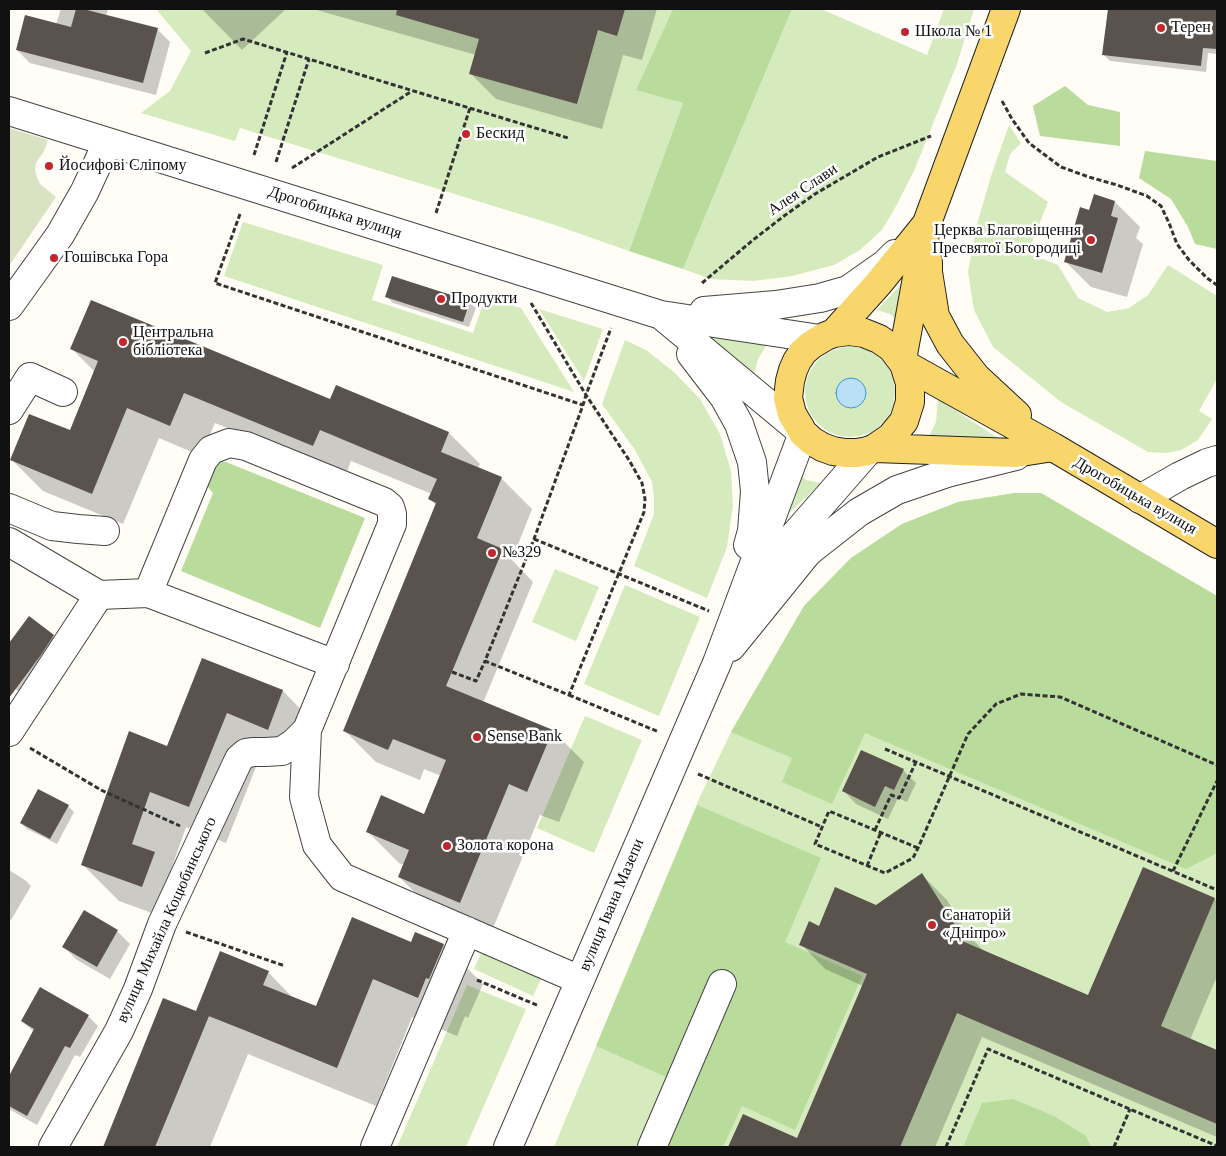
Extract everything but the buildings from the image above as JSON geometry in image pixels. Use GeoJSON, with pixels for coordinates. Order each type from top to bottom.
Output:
{"type":"FeatureCollection","features":[{"type":"Feature","properties":{"kind":"main road"},"geometry":{"type":"LineString","coordinates":[[903,362],[927,223],[1006,9]]}},
{"type":"Feature","properties":{"kind":"main road"},"geometry":{"type":"LineString","coordinates":[[827,336],[878,284],[927,223]]}},
{"type":"Feature","properties":{"kind":"main road"},"geometry":{"type":"LineString","coordinates":[[927,223],[928,272],[935,316],[950,344],[976,377],[1053,447]]}},
{"type":"Feature","properties":{"kind":"main road"},"geometry":{"type":"LineString","coordinates":[[872,449],[891,437],[904,421],[910,402],[910,382],[903,362],[892,348],[879,339],[864,333],[849,331],[827,336],[811,344],[800,356],[792,370],[788,398],[792,414],[802,431],[812,441],[822,447],[845,453],[857,453],[872,449],[1015,453],[1053,447]]}},
{"type":"Feature","properties":{"kind":"main road"},"geometry":{"type":"LineString","coordinates":[[903,362],[1053,447]]}},
{"type":"Feature","properties":{"kind":"main road","name":"Дрогобицька вулиця"},"geometry":{"type":"LineString","coordinates":[[1053,447],[1217,544]]}},
{"type":"Feature","properties":{"kind":"street","name":"Дрогобицька вулиця"},"geometry":{"type":"LineString","coordinates":[[9,111],[661,316]]}},
{"type":"Feature","properties":{"kind":"street"},"geometry":{"type":"LineString","coordinates":[[9,306],[60,234],[85,191],[107,143]]}},
{"type":"Feature","properties":{"kind":"street"},"geometry":{"type":"LineString","coordinates":[[661,316],[776,305],[820,298],[848,290],[885,264],[927,223]]}},
{"type":"Feature","properties":{"kind":"street"},"geometry":{"type":"LineString","coordinates":[[661,316],[827,336]]}},
{"type":"Feature","properties":{"kind":"street"},"geometry":{"type":"LineString","coordinates":[[661,316],[802,431],[717,663]]}},
{"type":"Feature","properties":{"kind":"street"},"geometry":{"type":"LineString","coordinates":[[661,316],[724,397],[739,424],[752,462],[755,490],[752,531],[717,663]]}},
{"type":"Feature","properties":{"kind":"street"},"geometry":{"type":"LineString","coordinates":[[9,410],[30,377],[63,392]]}},
{"type":"Feature","properties":{"kind":"street"},"geometry":{"type":"LineString","coordinates":[[148,593],[203,460],[211,450],[229,443],[246,446],[384,502],[390,507],[392,524],[307,730],[304,797],[317,845],[342,877],[580,980]]}},
{"type":"Feature","properties":{"kind":"street"},"geometry":{"type":"LineString","coordinates":[[717,663],[808,552],[859,512],[897,490],[947,473],[1053,447]]}},
{"type":"Feature","properties":{"kind":"street"},"geometry":{"type":"LineString","coordinates":[[717,663],[792,538],[872,449]]}},
{"type":"Feature","properties":{"kind":"street"},"geometry":{"type":"LineString","coordinates":[[1140,499],[1180,476],[1217,460]]}},
{"type":"Feature","properties":{"kind":"street"},"geometry":{"type":"LineString","coordinates":[[9,508],[52,526],[106,531]]}},
{"type":"Feature","properties":{"kind":"street"},"geometry":{"type":"LineString","coordinates":[[9,542],[99,595],[148,593],[335,664]]}},
{"type":"Feature","properties":{"kind":"street"},"geometry":{"type":"LineString","coordinates":[[17,739],[99,595]]}},
{"type":"Feature","properties":{"kind":"street","name":"вулиця Івана Мазепи"},"geometry":{"type":"LineString","coordinates":[[508,1147],[717,663]]}},
{"type":"Feature","properties":{"kind":"street","name":"вулиця Михайла Коцюбинського"},"geometry":{"type":"LineString","coordinates":[[53,1147],[119,1031],[138,989],[162,924],[239,759],[246,753],[282,751],[294,744],[307,730]]}},
{"type":"Feature","properties":{"kind":"street"},"geometry":{"type":"LineString","coordinates":[[375,1147],[467,931]]}},
{"type":"Feature","properties":{"kind":"street"},"geometry":{"type":"LineString","coordinates":[[652,1147],[722,984]]}},
{"type":"Feature","properties":{"kind":"path"},"geometry":{"type":"LineString","coordinates":[[205,53],[243,39],[568,138]]}},
{"type":"Feature","properties":{"kind":"path"},"geometry":{"type":"LineString","coordinates":[[254,155],[287,52]]}},
{"type":"Feature","properties":{"kind":"path"},"geometry":{"type":"LineString","coordinates":[[276,162],[309,59]]}},
{"type":"Feature","properties":{"kind":"path"},"geometry":{"type":"LineString","coordinates":[[292,168],[413,91]]}},
{"type":"Feature","properties":{"kind":"path"},"geometry":{"type":"LineString","coordinates":[[999,96],[1029,143],[1061,167],[1147,196],[1161,206],[1177,244],[1188,260],[1217,285]]}},
{"type":"Feature","properties":{"kind":"path"},"geometry":{"type":"LineString","coordinates":[[436,213],[470,108]]}},
{"type":"Feature","properties":{"kind":"path","name":"Алея Слави"},"geometry":{"type":"LineString","coordinates":[[696,288],[753,240],[815,194],[878,158],[938,133]]}},
{"type":"Feature","properties":{"kind":"path"},"geometry":{"type":"LineString","coordinates":[[240,214],[215,283],[583,405]]}},
{"type":"Feature","properties":{"kind":"path"},"geometry":{"type":"LineString","coordinates":[[530,302],[586,395],[642,482],[645,499],[644,512],[569,695]]}},
{"type":"Feature","properties":{"kind":"path"},"geometry":{"type":"LineString","coordinates":[[452,672],[476,681],[534,539],[611,327]]}},
{"type":"Feature","properties":{"kind":"path"},"geometry":{"type":"LineString","coordinates":[[534,539],[712,612]]}},
{"type":"Feature","properties":{"kind":"path"},"geometry":{"type":"LineString","coordinates":[[485,661],[659,732]]}},
{"type":"Feature","properties":{"kind":"path"},"geometry":{"type":"LineString","coordinates":[[918,848],[829,811],[815,844],[885,873],[913,858],[918,848],[968,734],[996,704],[1021,694],[1060,697],[1217,765]]}},
{"type":"Feature","properties":{"kind":"path"},"geometry":{"type":"LineString","coordinates":[[17,739],[101,790],[203,836]]}},
{"type":"Feature","properties":{"kind":"path"},"geometry":{"type":"LineString","coordinates":[[885,749],[1217,890]]}},
{"type":"Feature","properties":{"kind":"path"},"geometry":{"type":"LineString","coordinates":[[875,830],[891,794],[899,798],[916,762]]}},
{"type":"Feature","properties":{"kind":"path"},"geometry":{"type":"LineString","coordinates":[[695,773],[822,827]]}},
{"type":"Feature","properties":{"kind":"path"},"geometry":{"type":"LineString","coordinates":[[1173,871],[1217,782]]}},
{"type":"Feature","properties":{"kind":"path"},"geometry":{"type":"LineString","coordinates":[[867,866],[881,832]]}},
{"type":"Feature","properties":{"kind":"path"},"geometry":{"type":"LineString","coordinates":[[162,924],[285,966]]}},
{"type":"Feature","properties":{"kind":"path"},"geometry":{"type":"LineString","coordinates":[[451,969],[539,1006]]}},
{"type":"Feature","properties":{"kind":"path"},"geometry":{"type":"LineString","coordinates":[[946,1147],[988,1049],[1217,1146]]}},
{"type":"Feature","properties":{"kind":"path"},"geometry":{"type":"LineString","coordinates":[[1114,1147],[1130,1109]]}},
{"type":"Feature","properties":{"kind":"green space","name":"Бескид"},"geometry":{"type":"Polygon","coordinates":[[[156,9],[673,9],[637,89],[683,103],[629,251],[552,224],[240,128],[235,141],[141,113],[170,91],[191,51],[156,9]]]}},
{"type":"Feature","properties":{"kind":"green space"},"geometry":{"type":"Polygon","coordinates":[[[673,9],[792,9],[683,269],[629,251],[683,103],[636,90],[673,9]]]}},
{"type":"Feature","properties":{"kind":"green space"},"geometry":{"type":"Polygon","coordinates":[[[792,9],[821,9],[927,55],[944,9],[974,9],[957,64],[914,171],[882,230],[860,250],[834,265],[792,276],[754,281],[711,279],[683,269],[792,9]]]}},
{"type":"Feature","properties":{"kind":"green space"},"geometry":{"type":"Polygon","coordinates":[[[1065,86],[1088,105],[1120,112],[1120,146],[1040,136],[1033,106],[1065,86]]]}},
{"type":"Feature","properties":{"kind":"green space"},"geometry":{"type":"Polygon","coordinates":[[[1009,125],[1021,143],[1010,154],[1005,172],[1048,202],[1028,253],[1058,265],[1078,298],[1107,312],[1129,308],[1148,295],[1168,265],[1217,296],[1217,379],[1199,411],[1212,419],[1198,440],[1181,450],[1166,453],[1148,452],[1061,402],[993,347],[974,310],[968,272],[977,224],[1009,125]]]}},
{"type":"Feature","properties":{"kind":"green space"},"geometry":{"type":"Polygon","coordinates":[[[9,128],[48,140],[44,151],[36,163],[35,170],[40,184],[56,197],[9,266],[9,128]]]}},
{"type":"Feature","properties":{"kind":"green space"},"geometry":{"type":"Polygon","coordinates":[[[1145,151],[1217,161],[1217,249],[1195,244],[1188,227],[1171,199],[1139,178],[1145,151]]]}},
{"type":"Feature","properties":{"kind":"green space"},"geometry":{"type":"Polygon","coordinates":[[[243,222],[383,265],[372,300],[473,333],[485,298],[521,308],[574,392],[224,276],[243,222]]]}},
{"type":"Feature","properties":{"kind":"green space"},"geometry":{"type":"Polygon","coordinates":[[[905,280],[900,323],[890,314],[877,310],[905,280]]]}},
{"type":"Feature","properties":{"kind":"green space"},"geometry":{"type":"Polygon","coordinates":[[[539,309],[603,329],[584,381],[539,309]]]}},
{"type":"Feature","properties":{"kind":"green space"},"geometry":{"type":"Polygon","coordinates":[[[705,334],[770,339],[758,359],[753,378],[705,334]]]}},
{"type":"Feature","properties":{"kind":"green space"},"geometry":{"type":"Polygon","coordinates":[[[625,340],[646,350],[674,372],[700,399],[720,434],[731,471],[733,505],[727,547],[707,598],[634,566],[654,514],[652,482],[635,450],[602,404],[625,340]]]}},
{"type":"Feature","properties":{"kind":"green space"},"geometry":{"type":"Polygon","coordinates":[[[850,347],[867,351],[882,360],[891,375],[895,392],[891,409],[882,424],[867,433],[850,437],[833,433],[818,424],[809,409],[805,392],[809,375],[818,360],[833,351],[850,347]]]}},
{"type":"Feature","properties":{"kind":"green space"},"geometry":{"type":"Polygon","coordinates":[[[938,399],[1007,444],[926,443],[936,422],[938,399]]]}},
{"type":"Feature","properties":{"kind":"green space"},"geometry":{"type":"Polygon","coordinates":[[[221,461],[365,518],[320,628],[181,571],[213,493],[206,485],[215,462],[221,461]]]}},
{"type":"Feature","properties":{"kind":"green space"},"geometry":{"type":"Polygon","coordinates":[[[796,470],[806,480],[821,483],[790,512],[796,470]]]}},
{"type":"Feature","properties":{"kind":"green space","name":"Санаторій «Дніпро»"},"geometry":{"type":"Polygon","coordinates":[[[1015,493],[1041,493],[1217,596],[1217,1147],[554,1147],[699,799],[731,732],[804,606],[851,558],[902,524],[958,502],[1015,493]]]}},
{"type":"Feature","properties":{"kind":"green space"},"geometry":{"type":"Polygon","coordinates":[[[1015,493],[1041,493],[1217,596],[1217,853],[1186,869],[865,733],[832,804],[782,782],[792,758],[731,732],[804,606],[851,558],[902,524],[958,502],[1015,493]]]}},
{"type":"Feature","properties":{"kind":"green space"},"geometry":{"type":"Polygon","coordinates":[[[555,569],[599,587],[576,641],[532,622],[555,569]]]}},
{"type":"Feature","properties":{"kind":"green space"},"geometry":{"type":"Polygon","coordinates":[[[625,585],[700,617],[659,716],[584,684],[625,585]]]}},
{"type":"Feature","properties":{"kind":"green space"},"geometry":{"type":"Polygon","coordinates":[[[585,716],[642,740],[594,853],[537,828],[585,716]]]}},
{"type":"Feature","properties":{"kind":"green space"},"geometry":{"type":"Polygon","coordinates":[[[697,805],[821,858],[785,942],[862,976],[795,1130],[742,1106],[723,1147],[663,1147],[689,1087],[596,1046],[697,805]]]}},
{"type":"Feature","properties":{"kind":"green space"},"geometry":{"type":"Polygon","coordinates":[[[484,946],[544,973],[533,996],[474,969],[484,946]]]}},
{"type":"Feature","properties":{"kind":"green space"},"geometry":{"type":"Polygon","coordinates":[[[467,985],[526,1009],[466,1147],[397,1147],[467,985]]]}},
{"type":"Feature","properties":{"kind":"green space"},"geometry":{"type":"Polygon","coordinates":[[[1013,1099],[1054,1116],[1086,1136],[1091,1147],[963,1147],[982,1103],[1013,1099]]]}},
{"type":"Feature","properties":{"kind":"water"},"geometry":{"type":"Polygon","coordinates":[[[851,378],[862,382],[866,393],[862,404],[851,408],[840,404],[836,393],[840,382],[851,378]]]}},
{"type":"Feature","properties":{"kind":"place","name":"Терен"},"geometry":{"type":"Point","coordinates":[1161,28]}},
{"type":"Feature","properties":{"kind":"place","name":"Школа № 1"},"geometry":{"type":"Point","coordinates":[905,32]}},
{"type":"Feature","properties":{"kind":"place","name":"Бескид"},"geometry":{"type":"Point","coordinates":[466,134]}},
{"type":"Feature","properties":{"kind":"place","name":"Йосифові Сліпому"},"geometry":{"type":"Point","coordinates":[49,166]}},
{"type":"Feature","properties":{"kind":"place","name":"Церква Благовіщення Пресвятої Богородиці"},"geometry":{"type":"Point","coordinates":[1091,240]}},
{"type":"Feature","properties":{"kind":"place","name":"Гошівська Гора"},"geometry":{"type":"Point","coordinates":[54,258]}},
{"type":"Feature","properties":{"kind":"place","name":"Продукти"},"geometry":{"type":"Point","coordinates":[441,299]}},
{"type":"Feature","properties":{"kind":"place","name":"Центральна бібліотека"},"geometry":{"type":"Point","coordinates":[123,342]}},
{"type":"Feature","properties":{"kind":"place","name":"№329"},"geometry":{"type":"Point","coordinates":[492,553]}},
{"type":"Feature","properties":{"kind":"place","name":"Sense Bank"},"geometry":{"type":"Point","coordinates":[477,737]}},
{"type":"Feature","properties":{"kind":"place","name":"Золота корона"},"geometry":{"type":"Point","coordinates":[447,846]}},
{"type":"Feature","properties":{"kind":"place","name":"Санаторій «Дніпро»"},"geometry":{"type":"Point","coordinates":[932,925]}}]}
